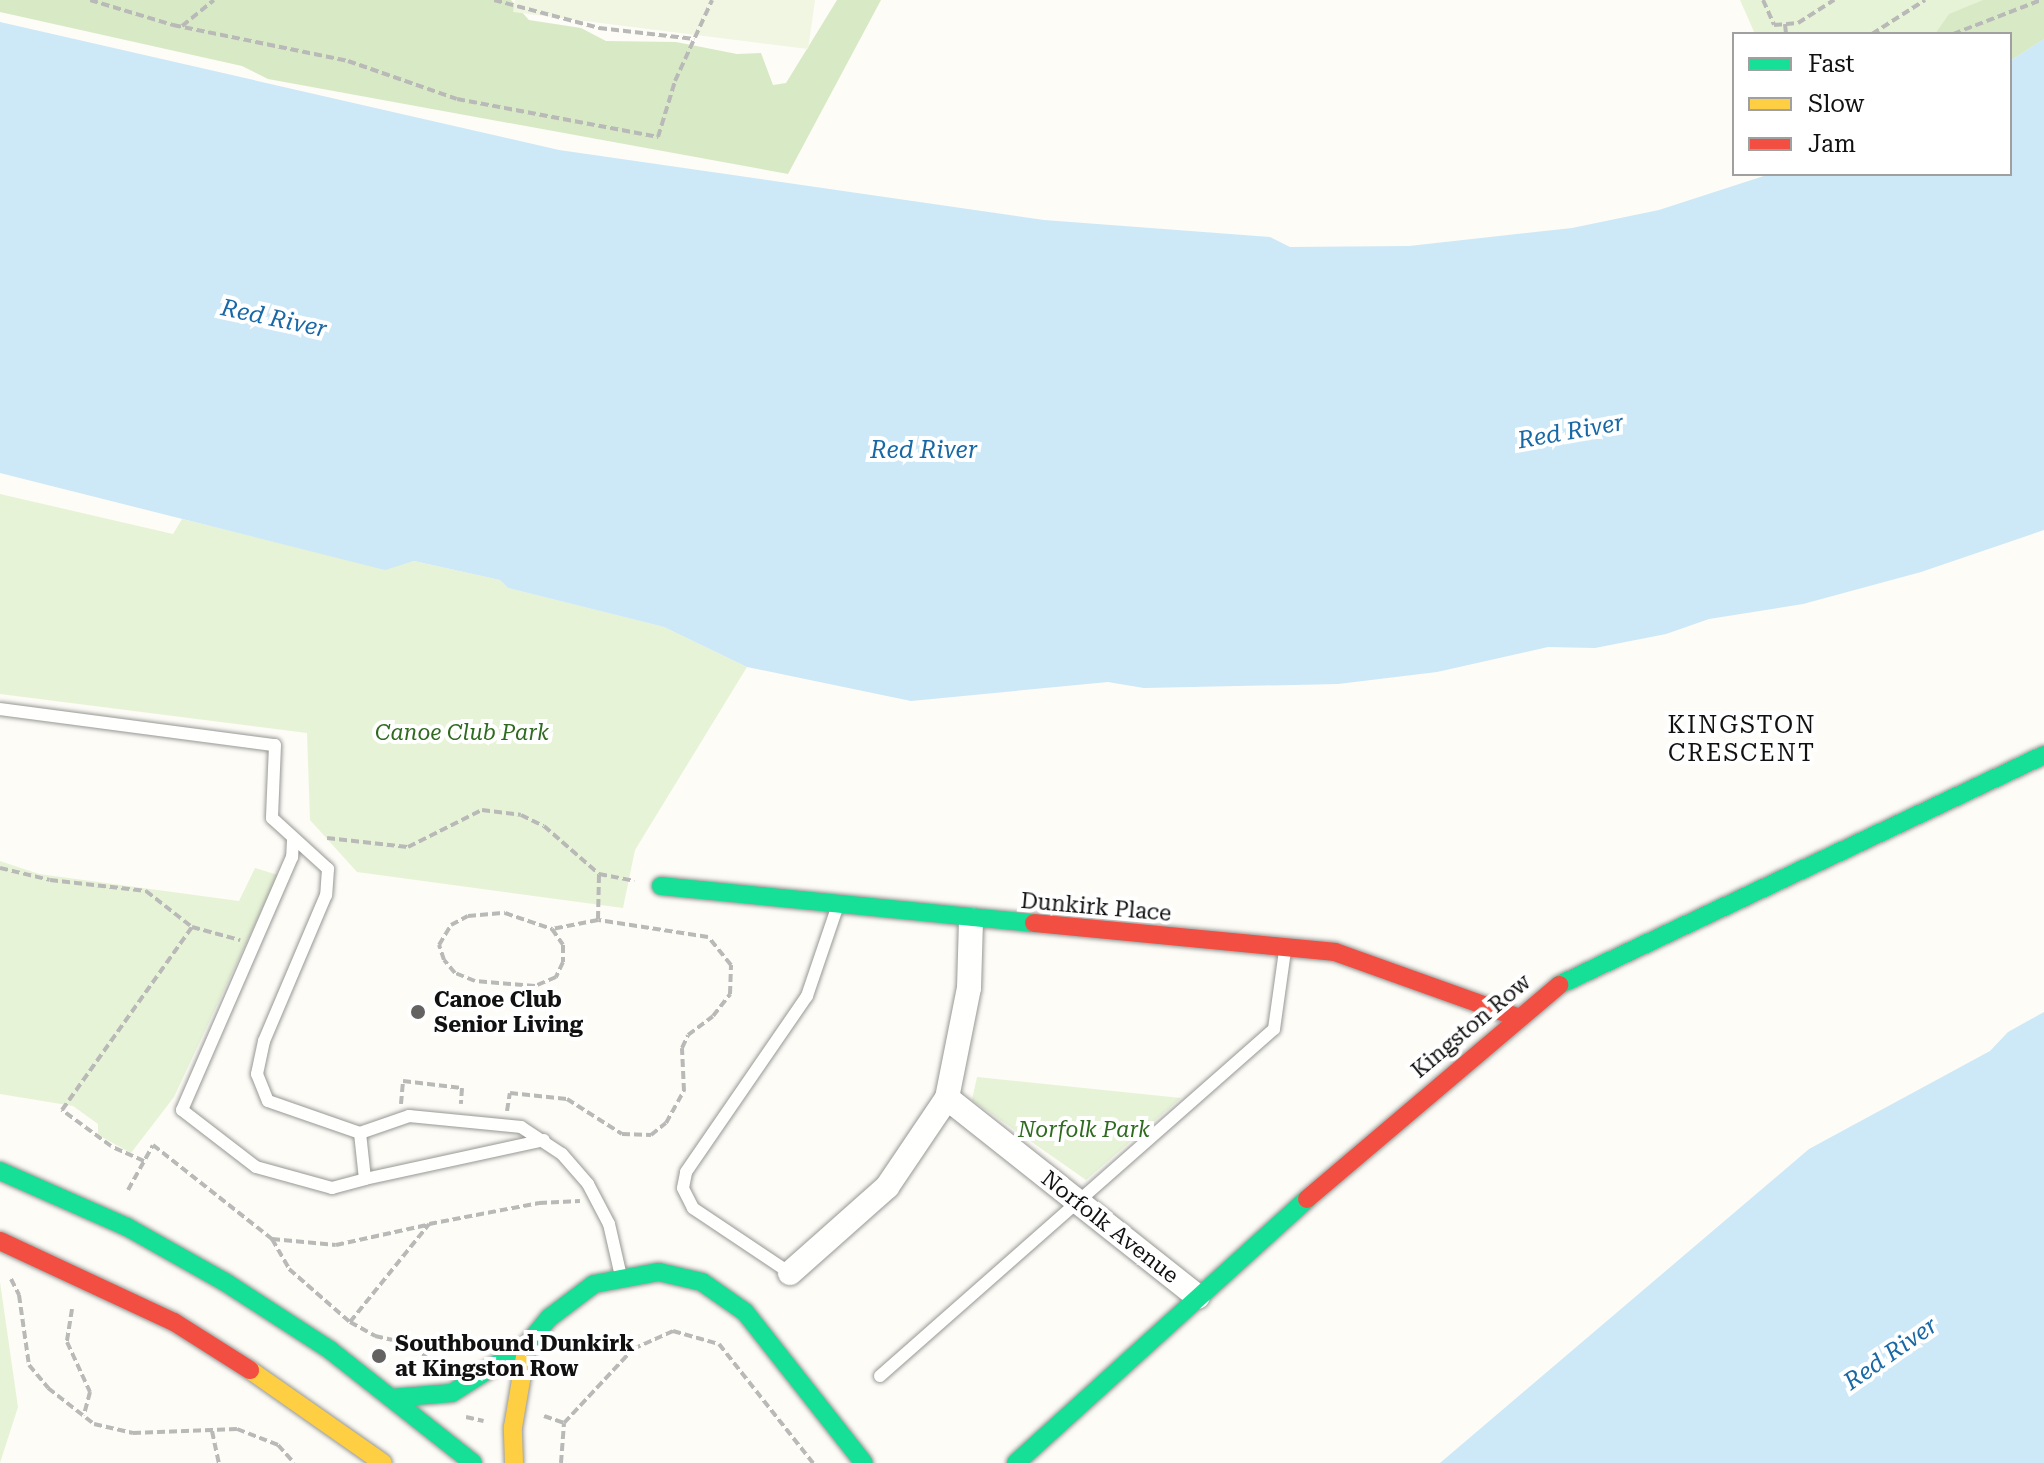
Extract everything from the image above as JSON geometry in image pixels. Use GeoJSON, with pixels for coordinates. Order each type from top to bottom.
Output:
{"type":"FeatureCollection","features":[{"type":"Feature","properties":{"kind":"street","name":"Kingston Row"},"geometry":{"type":"LineString","coordinates":[[1016,1463],[1198,1297],[1553,988],[2044,755]]}},
{"type":"Feature","properties":{"kind":"street","name":"Dunkirk Place"},"geometry":{"type":"LineString","coordinates":[[661,886],[971,920],[1335,952],[1517,1017]]}},
{"type":"Feature","properties":{"kind":"street"},"geometry":{"type":"LineString","coordinates":[[790,1273],[887,1187],[947,1098],[969,988],[971,920]]}},
{"type":"Feature","properties":{"kind":"street","name":"Norfolk Avenue"},"geometry":{"type":"LineString","coordinates":[[947,1098],[1198,1297]]}},
{"type":"Feature","properties":{"kind":"street"},"geometry":{"type":"LineString","coordinates":[[0,1171],[176,1253],[330,1350],[473,1463]]}},
{"type":"Feature","properties":{"kind":"street"},"geometry":{"type":"LineString","coordinates":[[0,1241],[174,1322],[360,1455],[383,1463]]}},
{"type":"Feature","properties":{"kind":"street"},"geometry":{"type":"LineString","coordinates":[[391,1398],[452,1393],[527,1345],[571,1299],[621,1275],[682,1275],[733,1301],[864,1463]]}},
{"type":"Feature","properties":{"kind":"street"},"geometry":{"type":"LineString","coordinates":[[514,1463],[516,1414],[527,1345]]}},
{"type":"Feature","properties":{"kind":"lane"},"geometry":{"type":"LineString","coordinates":[[0,709],[275,745],[272,818],[293,840],[309,847],[328,869],[326,895],[264,1041],[257,1074],[268,1101],[360,1133],[409,1116],[521,1127],[544,1140],[574,1167],[600,1204],[621,1275]]}},
{"type":"Feature","properties":{"kind":"lane"},"geometry":{"type":"LineString","coordinates":[[293,840],[292,857],[182,1110],[256,1167],[332,1188],[544,1140]]}},
{"type":"Feature","properties":{"kind":"lane"},"geometry":{"type":"LineString","coordinates":[[790,1273],[693,1208],[683,1188],[686,1172],[807,996],[838,905]]}},
{"type":"Feature","properties":{"kind":"lane"},"geometry":{"type":"LineString","coordinates":[[880,1376],[1274,1029],[1286,948]]}},
{"type":"Feature","properties":{"kind":"lane"},"geometry":{"type":"LineString","coordinates":[[360,1133],[365,1179]]}},
{"type":"Feature","properties":{"kind":"path"},"geometry":{"type":"LineString","coordinates":[[90,0],[182,26],[348,61],[457,99],[658,137],[694,39],[712,0]]}},
{"type":"Feature","properties":{"kind":"path"},"geometry":{"type":"LineString","coordinates":[[182,26],[214,0]]}},
{"type":"Feature","properties":{"kind":"path"},"geometry":{"type":"LineString","coordinates":[[498,0],[599,28],[694,39]]}},
{"type":"Feature","properties":{"kind":"path"},"geometry":{"type":"LineString","coordinates":[[1763,0],[1774,25],[1798,23],[1834,0]]}},
{"type":"Feature","properties":{"kind":"path"},"geometry":{"type":"LineString","coordinates":[[1875,32],[1925,0]]}},
{"type":"Feature","properties":{"kind":"path"},"geometry":{"type":"LineString","coordinates":[[1958,32],[2041,0]]}},
{"type":"Feature","properties":{"kind":"path"},"geometry":{"type":"LineString","coordinates":[[1785,24],[1786,32]]}},
{"type":"Feature","properties":{"kind":"path"},"geometry":{"type":"LineString","coordinates":[[327,838],[408,847],[482,810],[521,815],[544,826],[599,874],[661,886]]}},
{"type":"Feature","properties":{"kind":"path"},"geometry":{"type":"LineString","coordinates":[[0,868],[50,880],[146,891],[192,927],[254,944]]}},
{"type":"Feature","properties":{"kind":"path"},"geometry":{"type":"LineString","coordinates":[[598,920],[599,874]]}},
{"type":"Feature","properties":{"kind":"path"},"geometry":{"type":"LineString","coordinates":[[491,1111],[507,1113],[510,1093],[567,1099],[636,1138],[651,1135],[678,1108],[684,1091],[682,1048],[688,1035],[713,1016],[730,994],[731,965],[708,937],[598,920],[552,929],[505,913],[468,916],[442,933],[439,945],[455,973],[475,981],[535,986],[556,977],[563,962],[563,945],[552,929]]}},
{"type":"Feature","properties":{"kind":"path"},"geometry":{"type":"LineString","coordinates":[[144,1161],[111,1146],[62,1110],[192,927]]}},
{"type":"Feature","properties":{"kind":"path"},"geometry":{"type":"LineString","coordinates":[[409,1116],[401,1104],[403,1081],[462,1088],[460,1108],[476,1110]]}},
{"type":"Feature","properties":{"kind":"path"},"geometry":{"type":"LineString","coordinates":[[128,1190],[153,1145],[272,1239],[289,1269],[350,1322],[375,1336],[415,1345],[452,1393],[463,1413],[476,1421],[516,1414],[564,1423]]}},
{"type":"Feature","properties":{"kind":"path"},"geometry":{"type":"LineString","coordinates":[[272,1239],[336,1245],[539,1203],[600,1204]]}},
{"type":"Feature","properties":{"kind":"path"},"geometry":{"type":"LineString","coordinates":[[330,1350],[429,1224]]}},
{"type":"Feature","properties":{"kind":"path"},"geometry":{"type":"LineString","coordinates":[[7,1274],[19,1295],[29,1365],[48,1388],[83,1415],[109,1431],[237,1429],[261,1436],[294,1463]]}},
{"type":"Feature","properties":{"kind":"path"},"geometry":{"type":"LineString","coordinates":[[72,1309],[67,1342],[90,1392],[83,1415]]}},
{"type":"Feature","properties":{"kind":"path"},"geometry":{"type":"LineString","coordinates":[[561,1463],[564,1423],[633,1349],[653,1336],[687,1333],[719,1344],[813,1463]]}},
{"type":"Feature","properties":{"kind":"path"},"geometry":{"type":"LineString","coordinates":[[212,1431],[219,1463]]}},
{"type":"Feature","properties":{"kind":"green space"},"geometry":{"type":"Polygon","coordinates":[[[0,0],[511,0],[529,20],[581,28],[606,41],[676,42],[737,54],[761,53],[773,85],[786,83],[837,0],[881,0],[788,174],[268,79],[242,66],[0,12],[0,0]]]}},
{"type":"Feature","properties":{"kind":"green space"},"geometry":{"type":"Polygon","coordinates":[[[515,0],[815,0],[808,49],[513,12],[515,0]]]}},
{"type":"Feature","properties":{"kind":"green space"},"geometry":{"type":"Polygon","coordinates":[[[1740,0],[2044,0],[2044,39],[2012,60],[2012,32],[1754,32],[1740,0]]]}},
{"type":"Feature","properties":{"kind":"green space"},"geometry":{"type":"Polygon","coordinates":[[[1983,0],[2044,0],[2044,39],[2012,60],[2012,32],[1936,32],[1949,14],[1983,0]]]}},
{"type":"Feature","properties":{"kind":"green space","name":"Canoe Club Park"},"geometry":{"type":"Polygon","coordinates":[[[0,494],[173,534],[182,519],[385,569],[414,561],[500,580],[508,588],[664,627],[747,667],[635,850],[623,908],[357,872],[310,820],[307,733],[0,694],[0,494]]]}},
{"type":"Feature","properties":{"kind":"green space"},"geometry":{"type":"Polygon","coordinates":[[[0,861],[39,874],[239,901],[255,868],[278,875],[174,1097],[131,1153],[98,1135],[98,1124],[73,1106],[0,1094],[0,861]]]}},
{"type":"Feature","properties":{"kind":"green space","name":"Norfolk Park"},"geometry":{"type":"Polygon","coordinates":[[[977,1077],[1181,1098],[1086,1180],[972,1100],[977,1077]]]}},
{"type":"Feature","properties":{"kind":"green space"},"geometry":{"type":"Polygon","coordinates":[[[0,1282],[18,1407],[0,1463],[0,1282]]]}},
{"type":"Feature","properties":{"kind":"water","name":"Red River"},"geometry":{"type":"Polygon","coordinates":[[[0,22],[559,150],[1044,220],[1270,237],[1290,247],[1409,246],[1572,228],[1659,210],[1764,176],[2012,176],[2012,60],[2044,39],[2044,530],[1921,572],[1803,604],[1709,619],[1666,634],[1595,648],[1548,647],[1437,672],[1338,684],[1144,688],[1108,682],[911,701],[747,667],[664,627],[508,588],[500,580],[414,561],[385,570],[0,473],[0,22]]]}},
{"type":"Feature","properties":{"kind":"water","name":"Red River"},"geometry":{"type":"Polygon","coordinates":[[[2044,1012],[2044,1463],[1440,1463],[1809,1149],[1990,1051],[2008,1032],[2044,1012]]]}},
{"type":"Feature","properties":{"kind":"traffic: fast"},"geometry":{"type":"LineString","coordinates":[[1559,985],[2044,755]]}},
{"type":"Feature","properties":{"kind":"traffic: fast"},"geometry":{"type":"LineString","coordinates":[[661,886],[1034,923]]}},
{"type":"Feature","properties":{"kind":"traffic: fast"},"geometry":{"type":"LineString","coordinates":[[0,1171],[127,1227],[225,1282],[330,1350],[473,1463]]}},
{"type":"Feature","properties":{"kind":"traffic: fast"},"geometry":{"type":"LineString","coordinates":[[1016,1463],[1307,1199]]}},
{"type":"Feature","properties":{"kind":"traffic: fast"},"geometry":{"type":"LineString","coordinates":[[391,1398],[452,1393],[527,1345],[549,1318],[594,1284],[659,1272],[702,1282],[745,1312],[864,1463]]}},
{"type":"Feature","properties":{"kind":"traffic: slow"},"geometry":{"type":"LineString","coordinates":[[514,1463],[513,1427],[527,1345]]}},
{"type":"Feature","properties":{"kind":"traffic: slow"},"geometry":{"type":"LineString","coordinates":[[250,1370],[383,1463]]}},
{"type":"Feature","properties":{"kind":"traffic: jam"},"geometry":{"type":"LineString","coordinates":[[1034,923],[1335,952],[1517,1017]]}},
{"type":"Feature","properties":{"kind":"traffic: jam"},"geometry":{"type":"LineString","coordinates":[[1307,1199],[1559,985]]}},
{"type":"Feature","properties":{"kind":"traffic: jam"},"geometry":{"type":"LineString","coordinates":[[0,1241],[174,1322],[250,1370]]}},
{"type":"Feature","properties":{"kind":"place","name":"Canoe Club Senior Living"},"geometry":{"type":"Point","coordinates":[418,1012]}},
{"type":"Feature","properties":{"kind":"place","name":"Southbound Dunkirk at Kingston Row"},"geometry":{"type":"Point","coordinates":[379,1356]}},
{"type":"Feature","properties":{"kind":"district","name":"KINGSTON CRESCENT"},"geometry":{"type":"Point","coordinates":[1742,740]}}]}
